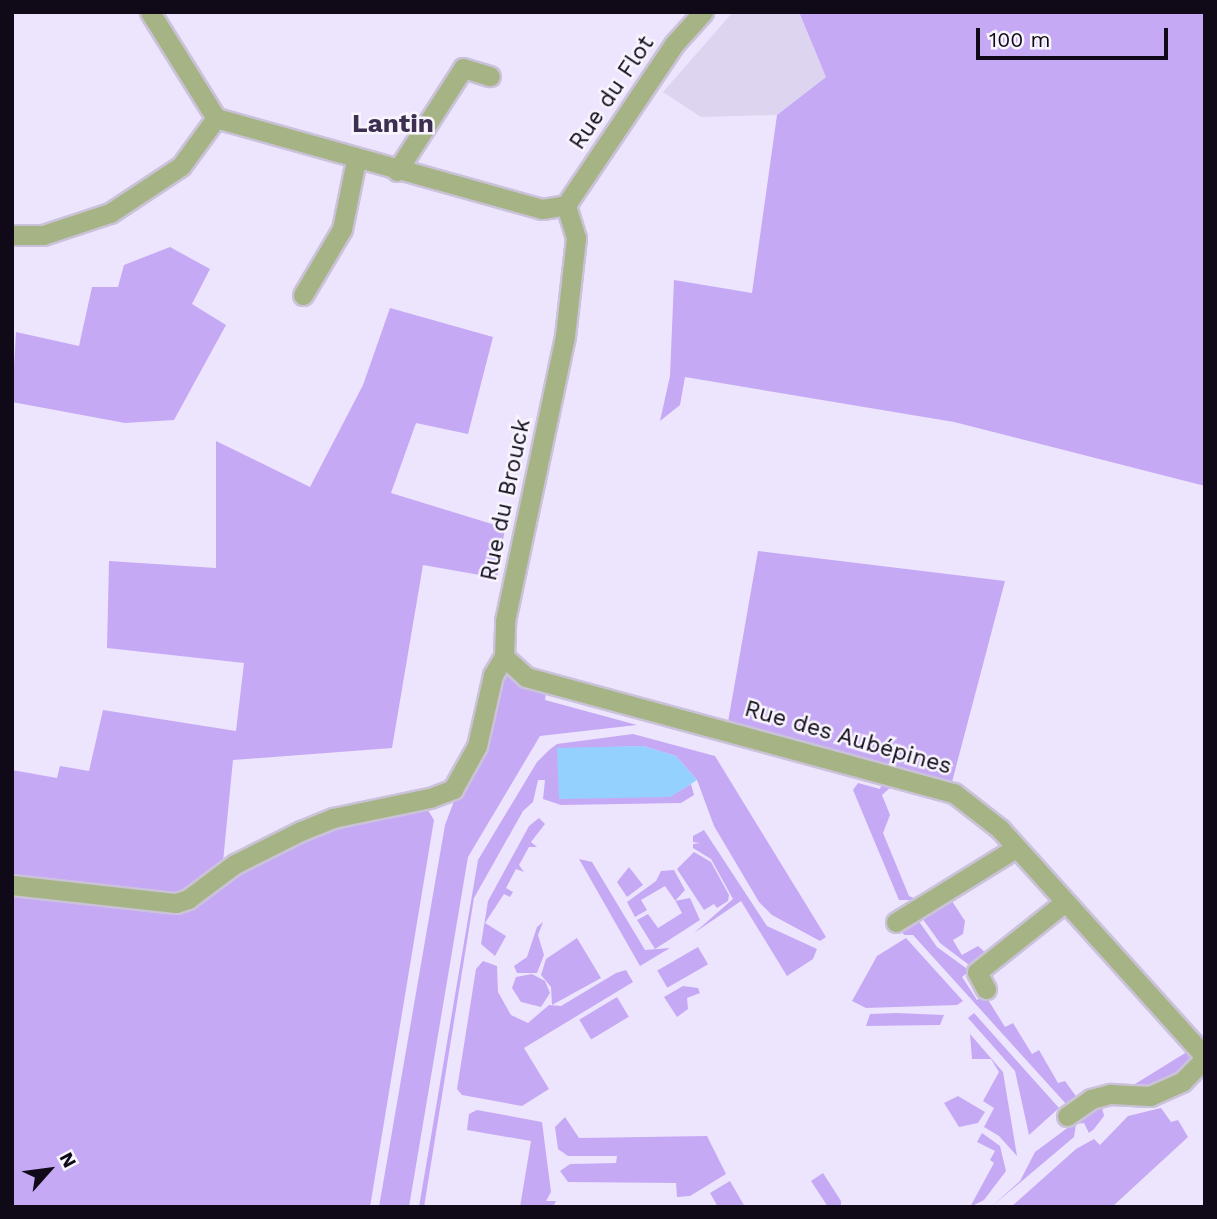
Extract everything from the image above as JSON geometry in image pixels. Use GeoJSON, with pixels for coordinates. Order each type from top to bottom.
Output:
{"type":"FeatureCollection","features":[{"type":"Feature","properties":{"kind":"street"},"geometry":{"type":"LineString","coordinates":[[150,12],[216,118],[356,160],[542,209],[566,205]]}},
{"type":"Feature","properties":{"kind":"street","name":"Rue du Flot"},"geometry":{"type":"LineString","coordinates":[[566,205],[675,43],[703,12]]}},
{"type":"Feature","properties":{"kind":"street"},"geometry":{"type":"LineString","coordinates":[[397,171],[463,68],[490,76]]}},
{"type":"Feature","properties":{"kind":"street"},"geometry":{"type":"LineString","coordinates":[[12,234],[43,235],[110,213],[181,166],[216,118]]}},
{"type":"Feature","properties":{"kind":"street"},"geometry":{"type":"LineString","coordinates":[[303,295],[342,229],[356,160]]}},
{"type":"Feature","properties":{"kind":"street","name":"Rue du Brouck"},"geometry":{"type":"LineString","coordinates":[[12,885],[176,903],[188,899],[235,864],[301,831],[333,818],[446,793],[477,746],[494,675],[504,657],[505,621],[565,336],[576,238],[566,205]]}},
{"type":"Feature","properties":{"kind":"street","name":"Rue des Aubépines"},"geometry":{"type":"LineString","coordinates":[[504,657],[526,677],[938,785],[980,809],[1205,1057]]}},
{"type":"Feature","properties":{"kind":"street"},"geometry":{"type":"LineString","coordinates":[[897,922],[1016,848]]}},
{"type":"Feature","properties":{"kind":"street"},"geometry":{"type":"LineString","coordinates":[[986,989],[977,972],[1065,902]]}},
{"type":"Feature","properties":{"kind":"street"},"geometry":{"type":"LineString","coordinates":[[1067,1116],[1091,1098],[1161,1092],[1182,1082],[1205,1057]]}},
{"type":"Feature","properties":{"kind":"shaded area"},"geometry":{"type":"Polygon","coordinates":[[[733,12],[799,12],[826,77],[777,115],[701,117],[663,92],[733,12]]]}},
{"type":"Feature","properties":{"kind":"shaded area"},"geometry":{"type":"Polygon","coordinates":[[[799,12],[1205,12],[1205,486],[954,422],[685,377],[680,405],[660,421],[670,376],[674,280],[752,293],[777,115],[826,77],[799,12]]]}},
{"type":"Feature","properties":{"kind":"shaded area"},"geometry":{"type":"Polygon","coordinates":[[[170,247],[210,269],[192,304],[226,325],[174,420],[125,423],[12,402],[16,332],[79,346],[92,287],[118,287],[124,265],[170,247]]]}},
{"type":"Feature","properties":{"kind":"shaded area"},"geometry":{"type":"Polygon","coordinates":[[[390,308],[493,337],[468,434],[416,423],[391,493],[505,528],[497,578],[423,565],[392,748],[233,760],[223,862],[185,895],[12,878],[12,770],[57,778],[60,766],[89,771],[103,710],[236,731],[244,663],[107,648],[109,561],[216,568],[216,441],[310,487],[363,385],[390,308]]]}},
{"type":"Feature","properties":{"kind":"shaded area"},"geometry":{"type":"Polygon","coordinates":[[[758,551],[1005,581],[952,782],[728,722],[758,551]]]}},
{"type":"Feature","properties":{"kind":"shaded area"},"geometry":{"type":"Polygon","coordinates":[[[506,676],[547,687],[545,700],[637,725],[540,736],[468,857],[409,1207],[379,1207],[445,825],[500,679],[506,676]]]}},
{"type":"Feature","properties":{"kind":"shaded area"},"geometry":{"type":"Polygon","coordinates":[[[633,734],[715,756],[826,937],[820,941],[772,915],[759,902],[714,826],[697,780],[676,756],[643,746],[557,749],[669,797],[691,784],[694,795],[681,803],[561,805],[543,799],[545,780],[538,780],[533,802],[523,811],[474,898],[424,1207],[419,1207],[478,860],[537,762],[549,750],[557,744],[633,734]]]}},
{"type":"Feature","properties":{"kind":"shaded area"},"geometry":{"type":"Polygon","coordinates":[[[884,777],[893,785],[882,795],[890,815],[883,833],[909,896],[918,900],[899,900],[853,790],[858,783],[880,789],[884,777]]]}},
{"type":"Feature","properties":{"kind":"shaded area"},"geometry":{"type":"Polygon","coordinates":[[[426,807],[434,820],[370,1207],[12,1207],[12,891],[179,909],[313,836],[426,807]]]}},
{"type":"Feature","properties":{"kind":"shaded area"},"geometry":{"type":"Polygon","coordinates":[[[539,818],[545,824],[531,842],[537,847],[529,847],[519,865],[524,872],[516,869],[506,888],[513,892],[510,897],[504,894],[485,923],[506,936],[495,956],[481,944],[488,901],[529,826],[539,818]]]}},
{"type":"Feature","properties":{"kind":"shaded area"},"geometry":{"type":"Polygon","coordinates":[[[704,830],[767,926],[817,949],[813,959],[787,976],[741,901],[694,933],[733,899],[711,859],[693,848],[693,844],[700,843],[693,842],[693,836],[704,830]]]}},
{"type":"Feature","properties":{"kind":"shaded area"},"geometry":{"type":"Polygon","coordinates":[[[694,852],[711,862],[729,895],[728,901],[717,908],[714,904],[704,910],[677,869],[694,852]]]}},
{"type":"Feature","properties":{"kind":"shaded area"},"geometry":{"type":"Polygon","coordinates":[[[579,859],[592,862],[645,950],[670,948],[640,966],[579,859]]]}},
{"type":"Feature","properties":{"kind":"shaded area"},"geometry":{"type":"Polygon","coordinates":[[[629,867],[643,885],[627,897],[617,882],[629,867]]]}},
{"type":"Feature","properties":{"kind":"shaded area"},"geometry":{"type":"Polygon","coordinates":[[[674,870],[685,890],[675,901],[665,886],[641,900],[647,910],[635,917],[627,902],[656,881],[661,871],[674,870]]]}},
{"type":"Feature","properties":{"kind":"shaded area"},"geometry":{"type":"Polygon","coordinates":[[[690,898],[700,920],[655,949],[637,920],[648,914],[658,928],[682,913],[675,901],[690,898]]]}},
{"type":"Feature","properties":{"kind":"shaded area"},"geometry":{"type":"Polygon","coordinates":[[[950,898],[965,921],[963,934],[953,940],[962,955],[978,946],[988,955],[973,968],[940,943],[922,918],[950,898]]]}},
{"type":"Feature","properties":{"kind":"shaded area"},"geometry":{"type":"Polygon","coordinates":[[[918,920],[937,947],[970,971],[962,977],[977,1000],[985,995],[1005,1027],[1013,1023],[1032,1054],[1039,1050],[1058,1083],[1065,1081],[1078,1099],[1067,1105],[913,935],[904,935],[901,930],[918,920]]]}},
{"type":"Feature","properties":{"kind":"shaded area"},"geometry":{"type":"Polygon","coordinates":[[[543,922],[538,935],[544,955],[537,973],[517,973],[514,966],[527,957],[537,927],[543,922]]]}},
{"type":"Feature","properties":{"kind":"shaded area"},"geometry":{"type":"Polygon","coordinates":[[[577,938],[601,978],[552,1005],[551,987],[541,975],[546,959],[577,938]]]}},
{"type":"Feature","properties":{"kind":"shaded area"},"geometry":{"type":"Polygon","coordinates":[[[906,938],[963,1001],[957,1005],[866,1008],[852,1001],[877,956],[906,938]]]}},
{"type":"Feature","properties":{"kind":"shaded area"},"geometry":{"type":"Polygon","coordinates":[[[698,947],[708,964],[667,988],[657,971],[698,947]]]}},
{"type":"Feature","properties":{"kind":"shaded area"},"geometry":{"type":"Polygon","coordinates":[[[483,961],[497,966],[498,992],[511,1015],[528,1023],[549,1005],[561,1006],[616,973],[626,970],[633,982],[524,1048],[549,1089],[522,1106],[462,1095],[457,1089],[476,969],[483,961]]]}},
{"type":"Feature","properties":{"kind":"shaded area"},"geometry":{"type":"Polygon","coordinates":[[[532,974],[545,981],[550,993],[541,1007],[521,1002],[512,988],[516,977],[532,974]]]}},
{"type":"Feature","properties":{"kind":"shaded area"},"geometry":{"type":"Polygon","coordinates":[[[683,986],[698,988],[700,993],[687,998],[688,1009],[677,1017],[664,997],[683,986]]]}},
{"type":"Feature","properties":{"kind":"shaded area"},"geometry":{"type":"Polygon","coordinates":[[[617,997],[629,1017],[591,1039],[579,1020],[617,997]]]}},
{"type":"Feature","properties":{"kind":"shaded area"},"geometry":{"type":"Polygon","coordinates":[[[974,1013],[1059,1108],[1029,1135],[1015,1071],[968,1018],[974,1013]]]}},
{"type":"Feature","properties":{"kind":"shaded area"},"geometry":{"type":"Polygon","coordinates":[[[870,1014],[944,1015],[940,1025],[866,1026],[870,1014]]]}},
{"type":"Feature","properties":{"kind":"shaded area"},"geometry":{"type":"Polygon","coordinates":[[[970,1034],[1003,1072],[1017,1156],[999,1136],[984,1127],[994,1108],[983,1101],[999,1072],[991,1059],[972,1059],[970,1034]]]}},
{"type":"Feature","properties":{"kind":"shaded area"},"geometry":{"type":"Polygon","coordinates":[[[1190,1050],[1192,1058],[1167,1086],[1127,1089],[1190,1050]]]}},
{"type":"Feature","properties":{"kind":"shaded area"},"geometry":{"type":"Polygon","coordinates":[[[958,1096],[985,1112],[978,1123],[959,1127],[944,1103],[958,1096]]]}},
{"type":"Feature","properties":{"kind":"shaded area"},"geometry":{"type":"Polygon","coordinates":[[[1101,1103],[1104,1116],[1094,1129],[1089,1133],[1084,1123],[1076,1124],[1074,1137],[991,1207],[1020,1181],[1035,1152],[1101,1103]]]}},
{"type":"Feature","properties":{"kind":"shaded area"},"geometry":{"type":"Polygon","coordinates":[[[1161,1108],[1171,1122],[1178,1120],[1188,1137],[1112,1207],[1011,1207],[1076,1149],[1094,1139],[1100,1145],[1128,1116],[1161,1108]]]}},
{"type":"Feature","properties":{"kind":"shaded area"},"geometry":{"type":"Polygon","coordinates":[[[477,1110],[542,1122],[551,1192],[546,1201],[556,1201],[553,1207],[520,1207],[531,1141],[467,1130],[469,1114],[477,1110]]]}},
{"type":"Feature","properties":{"kind":"shaded area"},"geometry":{"type":"Polygon","coordinates":[[[565,1117],[579,1138],[707,1136],[726,1174],[690,1196],[677,1197],[676,1183],[568,1182],[560,1171],[570,1164],[616,1163],[617,1156],[568,1156],[558,1149],[555,1127],[565,1117]]]}},
{"type":"Feature","properties":{"kind":"shaded area"},"geometry":{"type":"Polygon","coordinates":[[[982,1133],[1000,1146],[1006,1171],[984,1200],[970,1207],[994,1163],[990,1160],[995,1151],[977,1142],[982,1133]]]}},
{"type":"Feature","properties":{"kind":"shaded area"},"geometry":{"type":"Polygon","coordinates":[[[823,1173],[841,1201],[841,1207],[828,1207],[811,1181],[823,1173]]]}},
{"type":"Feature","properties":{"kind":"shaded area"},"geometry":{"type":"Polygon","coordinates":[[[730,1181],[745,1207],[718,1207],[710,1193],[730,1181]]]}},
{"type":"Feature","properties":{"kind":"water"},"geometry":{"type":"Polygon","coordinates":[[[643,746],[676,756],[697,780],[670,797],[559,799],[557,748],[643,746]]]}},
{"type":"Feature","properties":{"kind":"district","name":"Lantin"},"geometry":{"type":"Point","coordinates":[393,124]}}]}
